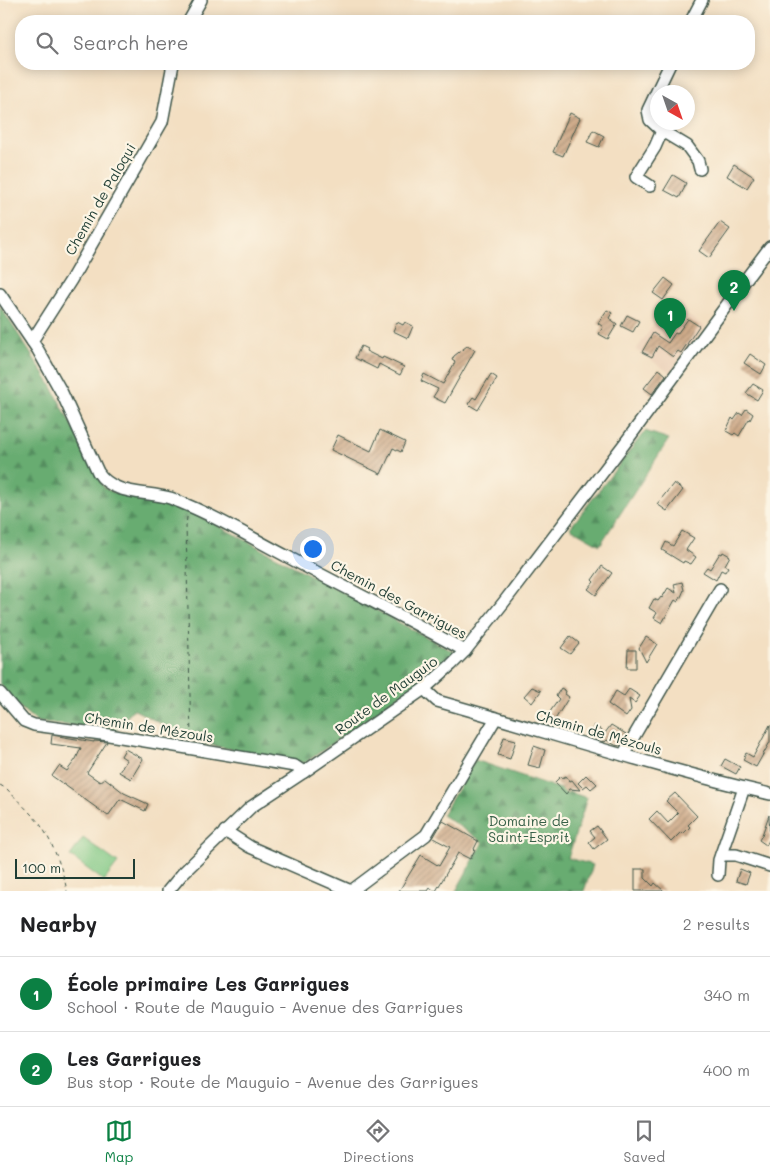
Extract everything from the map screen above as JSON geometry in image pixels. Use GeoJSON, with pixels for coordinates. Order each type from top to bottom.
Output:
{"type":"FeatureCollection","features":[{"type":"Feature","properties":{"kind":"street"},"geometry":{"type":"LineString","coordinates":[[192,15],[201,0]]}},
{"type":"Feature","properties":{"kind":"street"},"geometry":{"type":"LineString","coordinates":[[694,15],[702,0]]}},
{"type":"Feature","properties":{"kind":"street","name":"Chemin de Paloqui"},"geometry":{"type":"LineString","coordinates":[[32,341],[70,280],[162,122],[172,70]]}},
{"type":"Feature","properties":{"kind":"street"},"geometry":{"type":"LineString","coordinates":[[667,70],[648,110],[650,120],[662,131],[687,146],[698,161],[700,169]]}},
{"type":"Feature","properties":{"kind":"street"},"geometry":{"type":"LineString","coordinates":[[650,186],[636,177],[655,147],[662,131]]}},
{"type":"Feature","properties":{"kind":"street","name":"Route de Mauguio"},"geometry":{"type":"LineString","coordinates":[[168,891],[183,873],[251,807],[424,689],[451,666],[504,602],[770,248]]}},
{"type":"Feature","properties":{"kind":"street","name":"Chemin des Garrigues"},"geometry":{"type":"LineString","coordinates":[[0,294],[32,341],[62,393],[102,479],[111,486],[170,498],[229,524],[465,651]]}},
{"type":"Feature","properties":{"kind":"street"},"geometry":{"type":"LineString","coordinates":[[623,755],[720,590]]}},
{"type":"Feature","properties":{"kind":"street","name":"Chemin de Mézouls"},"geometry":{"type":"LineString","coordinates":[[424,689],[437,702],[623,755],[770,794]]}},
{"type":"Feature","properties":{"kind":"street","name":"Chemin de Mézouls"},"geometry":{"type":"LineString","coordinates":[[0,693],[24,721],[34,725],[192,748],[295,766],[304,772]]}},
{"type":"Feature","properties":{"kind":"street"},"geometry":{"type":"LineString","coordinates":[[226,831],[250,847],[351,891],[426,835],[496,718]]}},
{"type":"Feature","properties":{"kind":"street"},"geometry":{"type":"LineString","coordinates":[[718,875],[719,860],[744,788]]}},
{"type":"Feature","properties":{"kind":"street"},"geometry":{"type":"LineString","coordinates":[[721,855],[736,854],[770,866]]}},
{"type":"Feature","properties":{"kind":"path"},"geometry":{"type":"LineString","coordinates":[[190,506],[186,520],[186,534],[192,748]]}},
{"type":"Feature","properties":{"kind":"path"},"geometry":{"type":"LineString","coordinates":[[0,785],[7,789],[40,824],[64,873],[67,891]]}},
{"type":"Feature","properties":{"kind":"shaded area"},"geometry":{"type":"Polygon","coordinates":[[[667,306],[680,317],[683,312],[705,327],[672,374],[636,350],[667,306]]]}},
{"type":"Feature","properties":{"kind":"green space"},"geometry":{"type":"Polygon","coordinates":[[[0,306],[51,385],[104,488],[113,492],[176,505],[458,654],[305,763],[198,743],[133,709],[117,730],[37,722],[17,705],[0,684],[0,306]]]}},
{"type":"Feature","properties":{"kind":"green space"},"geometry":{"type":"Polygon","coordinates":[[[645,431],[669,439],[600,545],[570,528],[645,431]]]}},
{"type":"Feature","properties":{"kind":"green space","name":"Domaine de Saint-Esprit"},"geometry":{"type":"Polygon","coordinates":[[[475,760],[587,798],[568,858],[593,865],[584,891],[456,891],[483,842],[442,815],[475,760]]]}},
{"type":"Feature","properties":{"kind":"green space"},"geometry":{"type":"Polygon","coordinates":[[[83,838],[118,863],[104,881],[70,856],[83,838]]]}},
{"type":"Feature","properties":{"kind":"building"},"geometry":{"type":"Polygon","coordinates":[[[570,113],[580,118],[563,156],[553,152],[570,113]]]}},
{"type":"Feature","properties":{"kind":"building"},"geometry":{"type":"Polygon","coordinates":[[[593,130],[604,136],[599,147],[587,142],[593,130]]]}},
{"type":"Feature","properties":{"kind":"building"},"geometry":{"type":"Polygon","coordinates":[[[734,164],[754,177],[747,188],[727,176],[734,164]]]}},
{"type":"Feature","properties":{"kind":"building"},"geometry":{"type":"Polygon","coordinates":[[[673,175],[686,183],[679,198],[664,190],[673,175]]]}},
{"type":"Feature","properties":{"kind":"building"},"geometry":{"type":"Polygon","coordinates":[[[720,222],[730,229],[709,258],[699,251],[720,222]]]}},
{"type":"Feature","properties":{"kind":"building"},"geometry":{"type":"Polygon","coordinates":[[[665,278],[674,285],[663,300],[653,293],[665,278]]]}},
{"type":"Feature","properties":{"kind":"building"},"geometry":{"type":"Polygon","coordinates":[[[607,310],[612,313],[609,318],[617,324],[608,339],[599,334],[603,327],[598,323],[607,310]]]}},
{"type":"Feature","properties":{"kind":"building"},"geometry":{"type":"Polygon","coordinates":[[[627,315],[639,321],[633,332],[621,326],[627,315]]]}},
{"type":"Feature","properties":{"kind":"building"},"geometry":{"type":"Polygon","coordinates":[[[688,319],[699,326],[681,353],[678,351],[673,357],[658,346],[652,357],[642,352],[653,333],[668,343],[688,319]]]}},
{"type":"Feature","properties":{"kind":"building"},"geometry":{"type":"Polygon","coordinates":[[[397,322],[403,325],[405,322],[413,326],[408,338],[393,331],[397,322]]]}},
{"type":"Feature","properties":{"kind":"building"},"geometry":{"type":"Polygon","coordinates":[[[361,346],[367,349],[366,351],[382,359],[383,357],[404,367],[400,375],[379,364],[377,369],[355,358],[361,346]]]}},
{"type":"Feature","properties":{"kind":"building"},"geometry":{"type":"Polygon","coordinates":[[[467,346],[475,350],[445,403],[433,397],[438,389],[421,381],[424,374],[443,384],[455,362],[452,360],[454,356],[467,346]]]}},
{"type":"Feature","properties":{"kind":"building"},"geometry":{"type":"Polygon","coordinates":[[[750,354],[766,365],[761,374],[744,363],[750,354]]]}},
{"type":"Feature","properties":{"kind":"building"},"geometry":{"type":"Polygon","coordinates":[[[659,369],[666,375],[652,394],[644,388],[659,369]]]}},
{"type":"Feature","properties":{"kind":"building"},"geometry":{"type":"Polygon","coordinates":[[[491,374],[497,378],[478,410],[468,404],[473,397],[476,399],[491,374]]]}},
{"type":"Feature","properties":{"kind":"building"},"geometry":{"type":"Polygon","coordinates":[[[753,384],[763,390],[757,400],[746,393],[753,384]]]}},
{"type":"Feature","properties":{"kind":"building"},"geometry":{"type":"Polygon","coordinates":[[[746,409],[753,414],[739,436],[726,431],[732,418],[734,420],[739,413],[742,415],[746,409]]]}},
{"type":"Feature","properties":{"kind":"building"},"geometry":{"type":"Polygon","coordinates":[[[380,430],[405,442],[401,452],[393,448],[381,474],[331,450],[338,435],[371,451],[380,430]]]}},
{"type":"Feature","properties":{"kind":"building"},"geometry":{"type":"Polygon","coordinates":[[[674,483],[683,490],[667,511],[657,504],[674,483]]]}},
{"type":"Feature","properties":{"kind":"building"},"geometry":{"type":"Polygon","coordinates":[[[682,531],[694,538],[686,550],[696,557],[691,564],[684,561],[683,563],[662,550],[666,542],[673,546],[682,531]]]}},
{"type":"Feature","properties":{"kind":"building"},"geometry":{"type":"Polygon","coordinates":[[[723,552],[730,556],[725,565],[728,567],[725,572],[721,570],[716,580],[703,572],[707,567],[710,569],[720,553],[722,554],[723,552]]]}},
{"type":"Feature","properties":{"kind":"building"},"geometry":{"type":"Polygon","coordinates":[[[602,566],[612,573],[596,595],[588,589],[602,566]]]}},
{"type":"Feature","properties":{"kind":"building"},"geometry":{"type":"Polygon","coordinates":[[[682,582],[684,590],[681,597],[678,602],[675,600],[662,623],[654,618],[657,613],[649,608],[654,599],[658,601],[662,598],[668,588],[676,593],[674,584],[682,582]]]}},
{"type":"Feature","properties":{"kind":"building"},"geometry":{"type":"Polygon","coordinates":[[[570,636],[579,643],[570,654],[561,648],[570,636]]]}},
{"type":"Feature","properties":{"kind":"building"},"geometry":{"type":"Polygon","coordinates":[[[646,637],[657,644],[646,662],[639,648],[646,637]]]}},
{"type":"Feature","properties":{"kind":"building"},"geometry":{"type":"Polygon","coordinates":[[[628,650],[636,650],[636,668],[627,668],[628,650]]]}},
{"type":"Feature","properties":{"kind":"building"},"geometry":{"type":"Polygon","coordinates":[[[532,687],[541,691],[532,703],[524,696],[532,687]]]}},
{"type":"Feature","properties":{"kind":"building"},"geometry":{"type":"Polygon","coordinates":[[[561,688],[566,691],[565,694],[569,697],[551,726],[543,724],[559,699],[556,696],[561,688]]]}},
{"type":"Feature","properties":{"kind":"building"},"geometry":{"type":"Polygon","coordinates":[[[629,689],[640,696],[635,703],[629,699],[631,710],[626,717],[608,704],[616,691],[624,696],[629,689]]]}},
{"type":"Feature","properties":{"kind":"building"},"geometry":{"type":"Polygon","coordinates":[[[594,725],[605,733],[611,725],[626,734],[619,746],[607,740],[605,742],[597,740],[590,735],[594,725]]]}},
{"type":"Feature","properties":{"kind":"building"},"geometry":{"type":"Polygon","coordinates":[[[770,725],[770,742],[756,767],[743,760],[746,753],[753,757],[770,725]]]}},
{"type":"Feature","properties":{"kind":"building"},"geometry":{"type":"Polygon","coordinates":[[[52,735],[94,742],[107,742],[87,773],[100,782],[105,778],[124,793],[148,804],[145,811],[120,799],[108,816],[52,776],[59,766],[67,771],[81,748],[51,744],[52,735]]]}},
{"type":"Feature","properties":{"kind":"building"},"geometry":{"type":"Polygon","coordinates":[[[504,737],[516,740],[510,759],[498,755],[504,737]]]}},
{"type":"Feature","properties":{"kind":"building"},"geometry":{"type":"Polygon","coordinates":[[[534,746],[545,750],[540,768],[528,765],[534,746]]]}},
{"type":"Feature","properties":{"kind":"building"},"geometry":{"type":"Polygon","coordinates":[[[125,749],[143,759],[131,779],[119,772],[127,760],[121,756],[125,749]]]}},
{"type":"Feature","properties":{"kind":"building"},"geometry":{"type":"Polygon","coordinates":[[[725,759],[740,767],[736,774],[721,766],[725,759]]]}},
{"type":"Feature","properties":{"kind":"building"},"geometry":{"type":"Polygon","coordinates":[[[586,775],[597,784],[591,789],[587,785],[583,788],[578,783],[586,775]]]}},
{"type":"Feature","properties":{"kind":"building"},"geometry":{"type":"Polygon","coordinates":[[[561,776],[562,778],[566,776],[570,781],[572,780],[580,790],[570,789],[566,794],[555,782],[561,776]]]}},
{"type":"Feature","properties":{"kind":"building"},"geometry":{"type":"Polygon","coordinates":[[[675,793],[697,816],[688,825],[690,827],[683,834],[681,832],[671,842],[649,819],[657,811],[668,823],[678,813],[666,801],[675,793]]]}},
{"type":"Feature","properties":{"kind":"building"},"geometry":{"type":"Polygon","coordinates":[[[769,815],[770,839],[766,845],[759,840],[769,815]]]}},
{"type":"Feature","properties":{"kind":"building"},"geometry":{"type":"Polygon","coordinates":[[[443,821],[478,841],[470,859],[458,853],[436,891],[430,888],[428,891],[399,891],[421,855],[439,866],[450,847],[433,838],[443,821]]]}},
{"type":"Feature","properties":{"kind":"building"},"geometry":{"type":"Polygon","coordinates":[[[597,826],[607,839],[594,849],[589,842],[595,837],[590,831],[597,826]]]}},
{"type":"Feature","properties":{"kind":"building"},"geometry":{"type":"Polygon","coordinates":[[[635,869],[645,869],[645,878],[653,886],[655,883],[664,891],[635,891],[635,869]]]}},
{"type":"Feature","properties":{"kind":"building"},"geometry":{"type":"Polygon","coordinates":[[[740,869],[750,873],[746,884],[736,881],[740,869]]]}},
{"type":"Feature","properties":{"kind":"place","name":"Les Garrigues"},"geometry":{"type":"Point","coordinates":[734,311]}},
{"type":"Feature","properties":{"kind":"place","name":"École primaire Les Garrigues"},"geometry":{"type":"Point","coordinates":[670,339]}}]}
